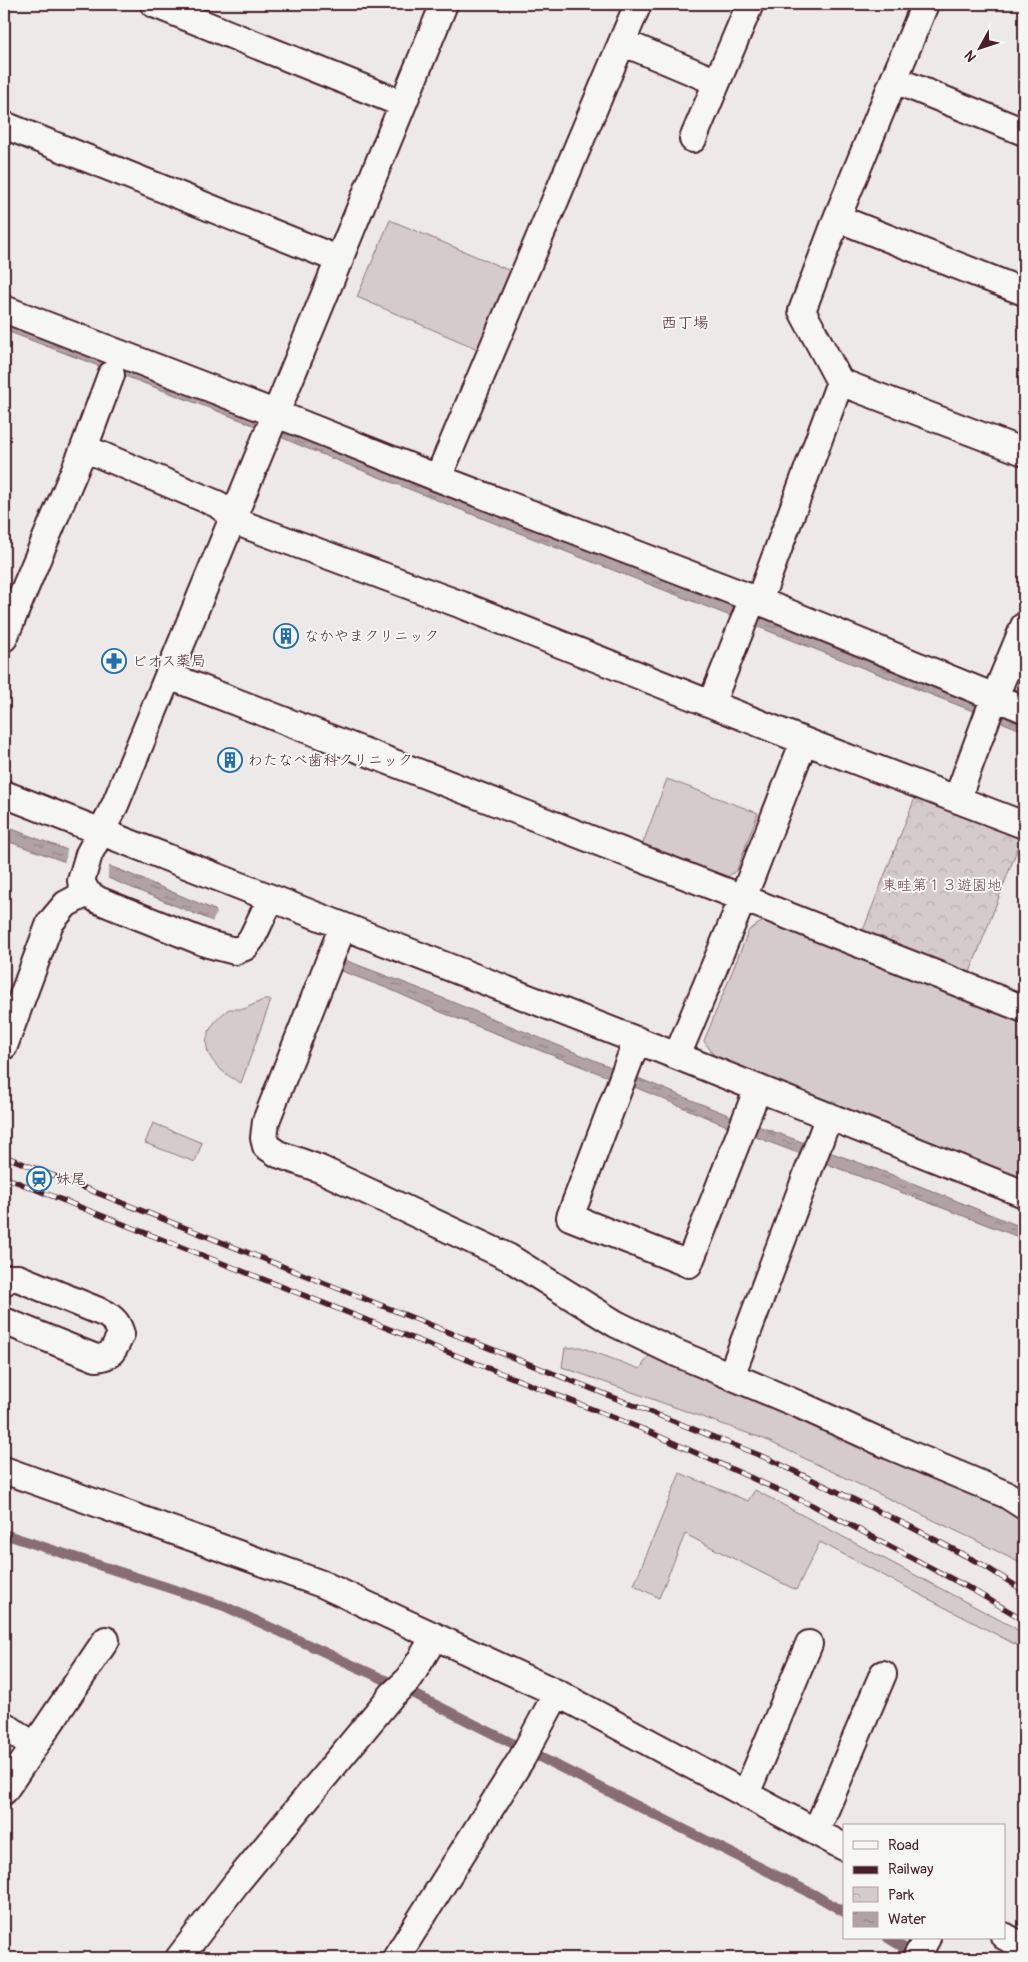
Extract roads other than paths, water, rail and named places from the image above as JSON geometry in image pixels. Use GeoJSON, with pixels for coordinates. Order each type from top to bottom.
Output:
{"type":"FeatureCollection","features":[{"type":"Feature","properties":{"kind":"street"},"geometry":{"type":"LineString","coordinates":[[154,4],[403,104]]}},
{"type":"Feature","properties":{"kind":"street"},"geometry":{"type":"LineString","coordinates":[[271,898],[252,938],[245,947],[235,951],[208,944],[98,900],[87,893],[82,881],[89,854],[115,805],[169,676],[444,4]]}},
{"type":"Feature","properties":{"kind":"street"},"geometry":{"type":"LineString","coordinates":[[438,478],[638,4]]}},
{"type":"Feature","properties":{"kind":"street"},"geometry":{"type":"LineString","coordinates":[[693,139],[750,4]]}},
{"type":"Feature","properties":{"kind":"street"},"geometry":{"type":"LineString","coordinates":[[925,4],[837,218],[802,311],[840,382],[1024,452]]}},
{"type":"Feature","properties":{"kind":"street"},"geometry":{"type":"LineString","coordinates":[[622,42],[717,82]]}},
{"type":"Feature","properties":{"kind":"street"},"geometry":{"type":"LineString","coordinates":[[895,80],[1024,132]]}},
{"type":"Feature","properties":{"kind":"street"},"geometry":{"type":"LineString","coordinates":[[4,125],[340,260]]}},
{"type":"Feature","properties":{"kind":"street"},"geometry":{"type":"LineString","coordinates":[[837,218],[1024,292]]}},
{"type":"Feature","properties":{"kind":"street"},"geometry":{"type":"LineString","coordinates":[[4,309],[273,423],[438,478],[991,707],[1024,709]]}},
{"type":"Feature","properties":{"kind":"street"},"geometry":{"type":"LineString","coordinates":[[4,638],[84,448],[111,374]]}},
{"type":"Feature","properties":{"kind":"street"},"geometry":{"type":"LineString","coordinates":[[711,704],[840,382]]}},
{"type":"Feature","properties":{"kind":"street"},"geometry":{"type":"LineString","coordinates":[[84,448],[217,504],[245,525],[462,605],[804,741],[1024,825]]}},
{"type":"Feature","properties":{"kind":"street"},"geometry":{"type":"LineString","coordinates":[[958,799],[991,707],[1024,626]]}},
{"type":"Feature","properties":{"kind":"street"},"geometry":{"type":"LineString","coordinates":[[169,676],[1024,1009]]}},
{"type":"Feature","properties":{"kind":"street"},"geometry":{"type":"LineString","coordinates":[[677,1056],[743,898],[804,741]]}},
{"type":"Feature","properties":{"kind":"street"},"geometry":{"type":"LineString","coordinates":[[4,794],[637,1040],[1024,1194]]}},
{"type":"Feature","properties":{"kind":"street"},"geometry":{"type":"LineString","coordinates":[[4,1046],[50,923],[66,904],[87,893]]}},
{"type":"Feature","properties":{"kind":"street"},"geometry":{"type":"LineString","coordinates":[[343,926],[266,1121],[264,1138],[266,1146],[278,1154],[320,1168],[508,1257],[616,1324],[674,1352],[1007,1495],[1024,1506]]}},
{"type":"Feature","properties":{"kind":"street"},"geometry":{"type":"LineString","coordinates":[[637,1040],[570,1217],[689,1264],[758,1088]]}},
{"type":"Feature","properties":{"kind":"street"},"geometry":{"type":"LineString","coordinates":[[731,1376],[829,1116]]}},
{"type":"Feature","properties":{"kind":"street"},"geometry":{"type":"LineString","coordinates":[[4,1282],[8,1278],[18,1278],[106,1314],[113,1318],[121,1334],[112,1352],[104,1357],[96,1358],[4,1322]]}},
{"type":"Feature","properties":{"kind":"street"},"geometry":{"type":"LineString","coordinates":[[4,1470],[322,1584],[557,1693],[843,1846]]}},
{"type":"Feature","properties":{"kind":"street"},"geometry":{"type":"LineString","coordinates":[[179,1958],[236,1882],[409,1678],[435,1636]]}},
{"type":"Feature","properties":{"kind":"street"},"geometry":{"type":"LineString","coordinates":[[4,1791],[106,1640]]}},
{"type":"Feature","properties":{"kind":"street"},"geometry":{"type":"LineString","coordinates":[[746,1794],[809,1644]]}},
{"type":"Feature","properties":{"kind":"street"},"geometry":{"type":"LineString","coordinates":[[816,1832],[882,1674]]}},
{"type":"Feature","properties":{"kind":"street"},"geometry":{"type":"LineString","coordinates":[[396,1958],[526,1750],[557,1693]]}},
{"type":"Feature","properties":{"kind":"street"},"geometry":{"type":"LineString","coordinates":[[4,1725],[34,1746]]}},
{"type":"Feature","properties":{"kind":"street"},"geometry":{"type":"LineString","coordinates":[[1006,1937],[1024,1947]]}},
{"type":"Feature","properties":{"kind":"water"},"geometry":{"type":"Polygon","coordinates":[[[4,320],[724,601],[1024,721],[1024,731],[572,554],[306,448],[246,422],[4,330],[4,320]]]}},
{"type":"Feature","properties":{"kind":"water"},"geometry":{"type":"Polygon","coordinates":[[[4,826],[125,872],[217,911],[418,988],[733,1117],[890,1174],[1024,1228],[1024,1239],[727,1126],[637,1088],[443,1013],[389,989],[259,940],[91,871],[4,840],[4,826]]]}},
{"type":"Feature","properties":{"kind":"waterway"},"geometry":{"type":"LineString","coordinates":[[4,1534],[224,1606],[396,1685],[815,1895],[843,1911]]}},
{"type":"Feature","properties":{"kind":"waterway"},"geometry":{"type":"LineString","coordinates":[[891,1940],[916,1955]]}},
{"type":"Feature","properties":{"kind":"railway"},"geometry":{"type":"LineString","coordinates":[[4,1156],[769,1459],[909,1526],[983,1565],[1024,1591]]}},
{"type":"Feature","properties":{"kind":"railway"},"geometry":{"type":"LineString","coordinates":[[4,1177],[645,1430],[816,1507],[971,1589],[1024,1620]]}},
{"type":"Feature","properties":{"kind":"place","name":"なかやまクリニック"},"geometry":{"type":"Point","coordinates":[286,636]}},
{"type":"Feature","properties":{"kind":"place","name":"ビオス薬局"},"geometry":{"type":"Point","coordinates":[114,661]}},
{"type":"Feature","properties":{"kind":"place","name":"わたなべ歯科クリニック"},"geometry":{"type":"Point","coordinates":[230,760]}},
{"type":"Feature","properties":{"kind":"place","name":"妹尾"},"geometry":{"type":"Point","coordinates":[39,1179]}},
{"type":"Feature","properties":{"kind":"district","name":"西丁場"},"geometry":{"type":"Point","coordinates":[685,323]}},
{"type":"Feature","properties":{"kind":"park label","name":"東畦第１３遊園地"},"geometry":{"type":"Point","coordinates":[942,885]}}]}
